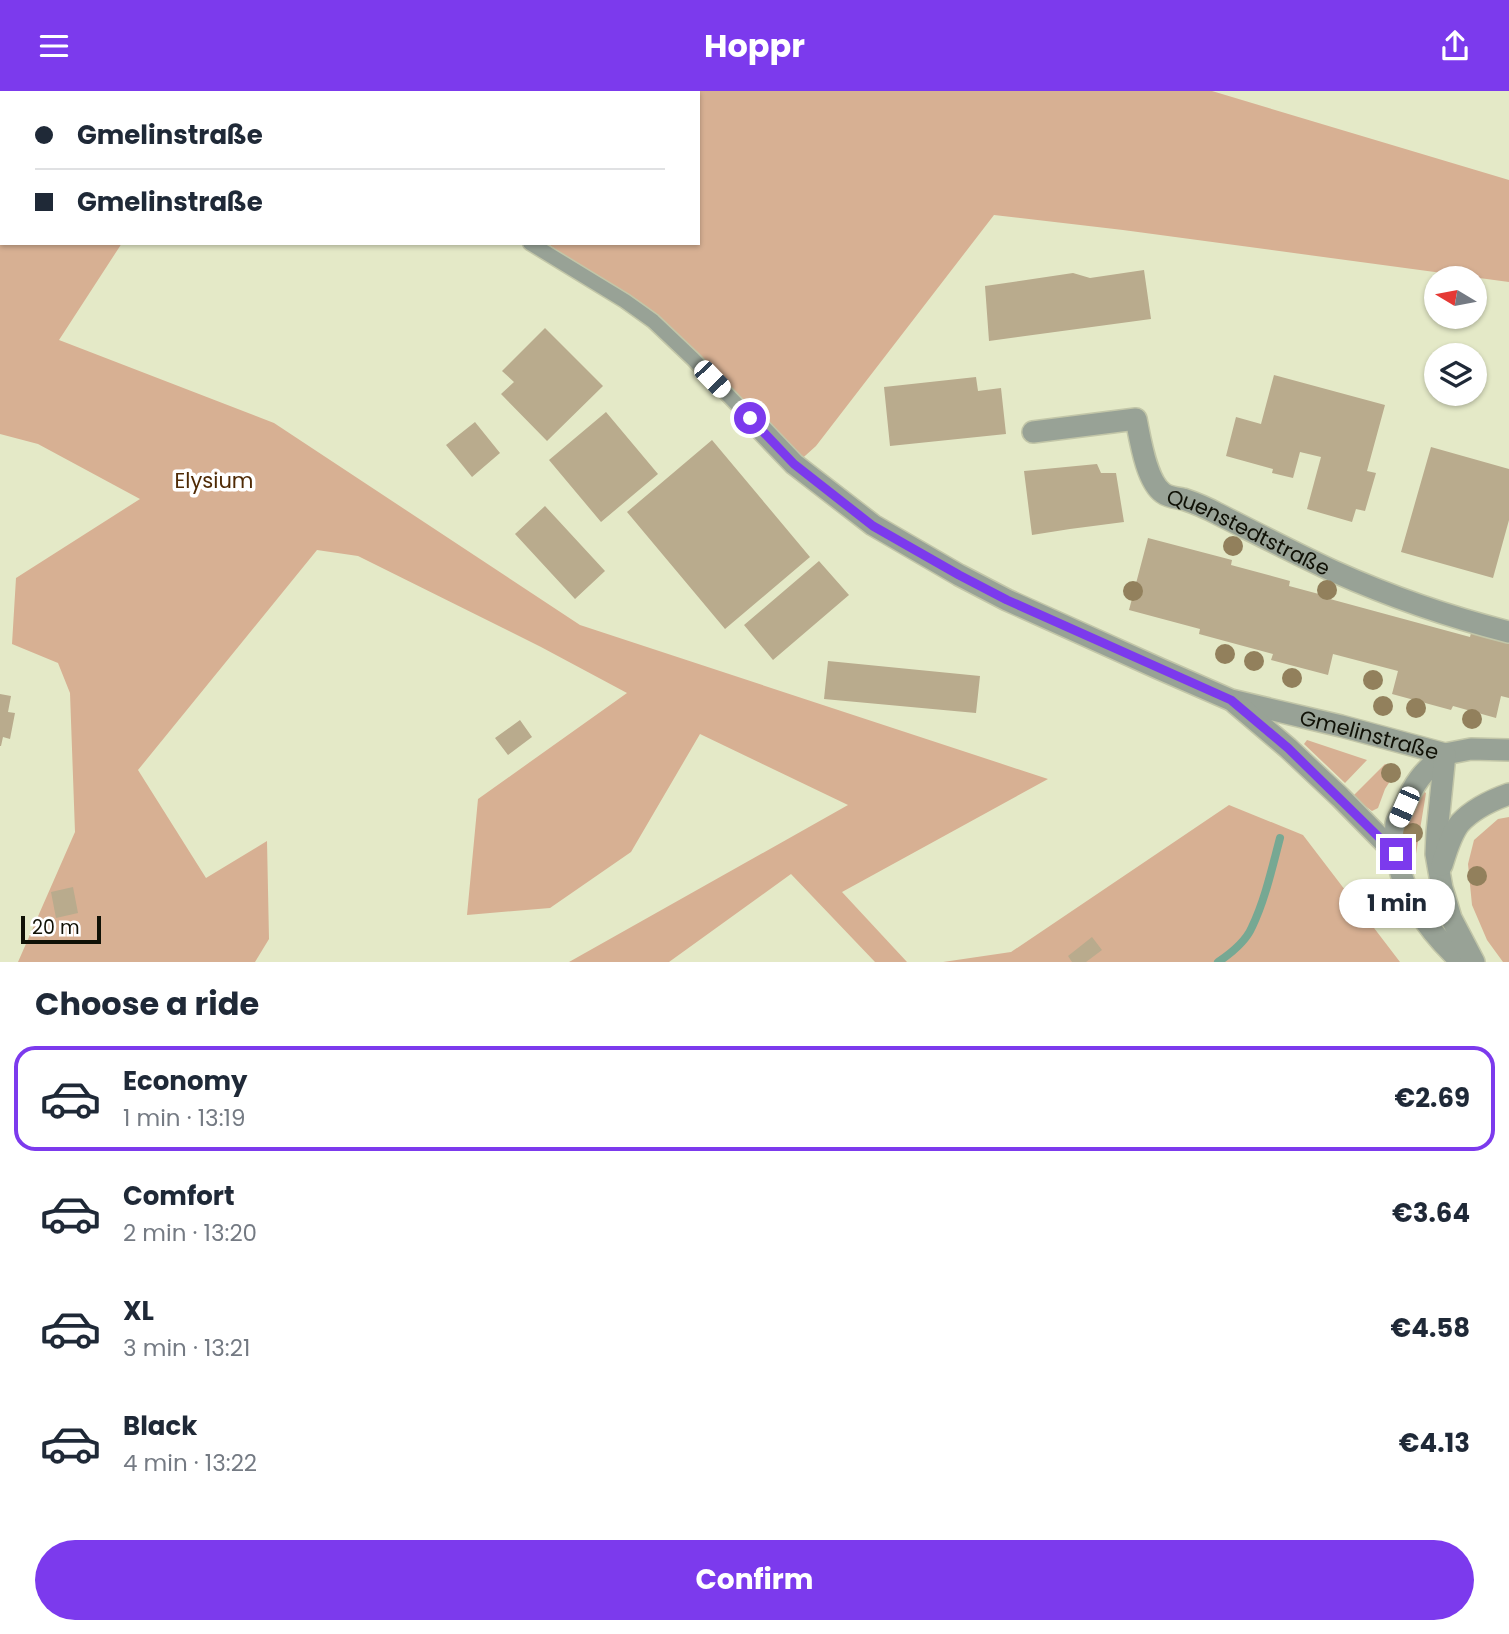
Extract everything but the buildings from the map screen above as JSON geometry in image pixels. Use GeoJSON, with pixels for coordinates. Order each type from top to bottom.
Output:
{"type":"FeatureCollection","features":[{"type":"Feature","properties":{"kind":"street","name":"Gmelinstraße"},"geometry":{"type":"LineString","coordinates":[[750,418],[794,464],[873,526],[1007,600],[1231,700],[1445,754],[1471,749],[1509,750]]}},
{"type":"Feature","properties":{"kind":"street","name":"Quenstedtstraße"},"geometry":{"type":"LineString","coordinates":[[1033,432],[1136,419],[1143,453],[1153,480],[1163,494],[1213,512],[1332,571],[1442,613],[1509,632]]}},
{"type":"Feature","properties":{"kind":"street","name":"Gmelinstraße"},"geometry":{"type":"LineString","coordinates":[[1231,700],[1288,748],[1396,854]]}},
{"type":"Feature","properties":{"kind":"street"},"geometry":{"type":"LineString","coordinates":[[1445,754],[1425,770],[1411,790],[1396,824],[1396,854],[1416,907],[1429,928],[1462,962]]}},
{"type":"Feature","properties":{"kind":"street"},"geometry":{"type":"LineString","coordinates":[[1445,754],[1436,854],[1451,918],[1474,962]]}},
{"type":"Feature","properties":{"kind":"street"},"geometry":{"type":"LineString","coordinates":[[1439,874],[1448,846],[1460,824],[1486,803],[1509,794]]}},
{"type":"Feature","properties":{"kind":"lane","name":"Gmelinstraße"},"geometry":{"type":"LineString","coordinates":[[533,245],[653,321],[750,418]]}},
{"type":"Feature","properties":{"kind":"green space"},"geometry":{"type":"Polygon","coordinates":[[[700,91],[1212,91],[1509,180],[1509,282],[1488,279],[1488,266],[1424,266],[1424,271],[994,215],[816,446],[796,464],[653,321],[550,245],[700,245],[700,91]]]}},
{"type":"Feature","properties":{"kind":"green space","name":"Elysium"},"geometry":{"type":"Polygon","coordinates":[[[0,245],[121,245],[59,340],[274,423],[580,625],[1048,779],[842,892],[907,962],[875,962],[791,874],[669,962],[569,962],[848,805],[700,734],[631,852],[550,908],[467,915],[478,799],[627,693],[358,556],[317,550],[138,770],[206,878],[267,841],[269,939],[255,962],[18,962],[75,832],[70,693],[58,663],[12,644],[16,578],[140,499],[38,444],[0,434],[0,245]]]}},
{"type":"Feature","properties":{"kind":"green space"},"geometry":{"type":"Polygon","coordinates":[[[1307,740],[1367,760],[1345,783],[1304,744],[1307,740]]]}},
{"type":"Feature","properties":{"kind":"green space"},"geometry":{"type":"Polygon","coordinates":[[[1385,764],[1393,767],[1394,775],[1378,808],[1372,811],[1354,795],[1385,764]]]}},
{"type":"Feature","properties":{"kind":"green space"},"geometry":{"type":"Polygon","coordinates":[[[1423,791],[1426,793],[1415,860],[1409,867],[1405,833],[1410,811],[1423,791]]]}},
{"type":"Feature","properties":{"kind":"green space"},"geometry":{"type":"Polygon","coordinates":[[[1229,805],[1303,835],[1400,962],[943,962],[1011,952],[1229,805]]]}},
{"type":"Feature","properties":{"kind":"green space"},"geometry":{"type":"Polygon","coordinates":[[[1509,817],[1509,962],[1503,962],[1487,940],[1472,905],[1468,864],[1474,840],[1498,819],[1509,817]]]}},
{"type":"Feature","properties":{"kind":"waterway"},"geometry":{"type":"LineString","coordinates":[[1218,962],[1242,942],[1252,927],[1280,838]]}},
{"type":"Feature","properties":{"kind":"route"},"geometry":{"type":"LineString","coordinates":[[750,418],[794,464],[873,526],[1007,600],[1231,700],[1288,748],[1396,854]]}}]}
